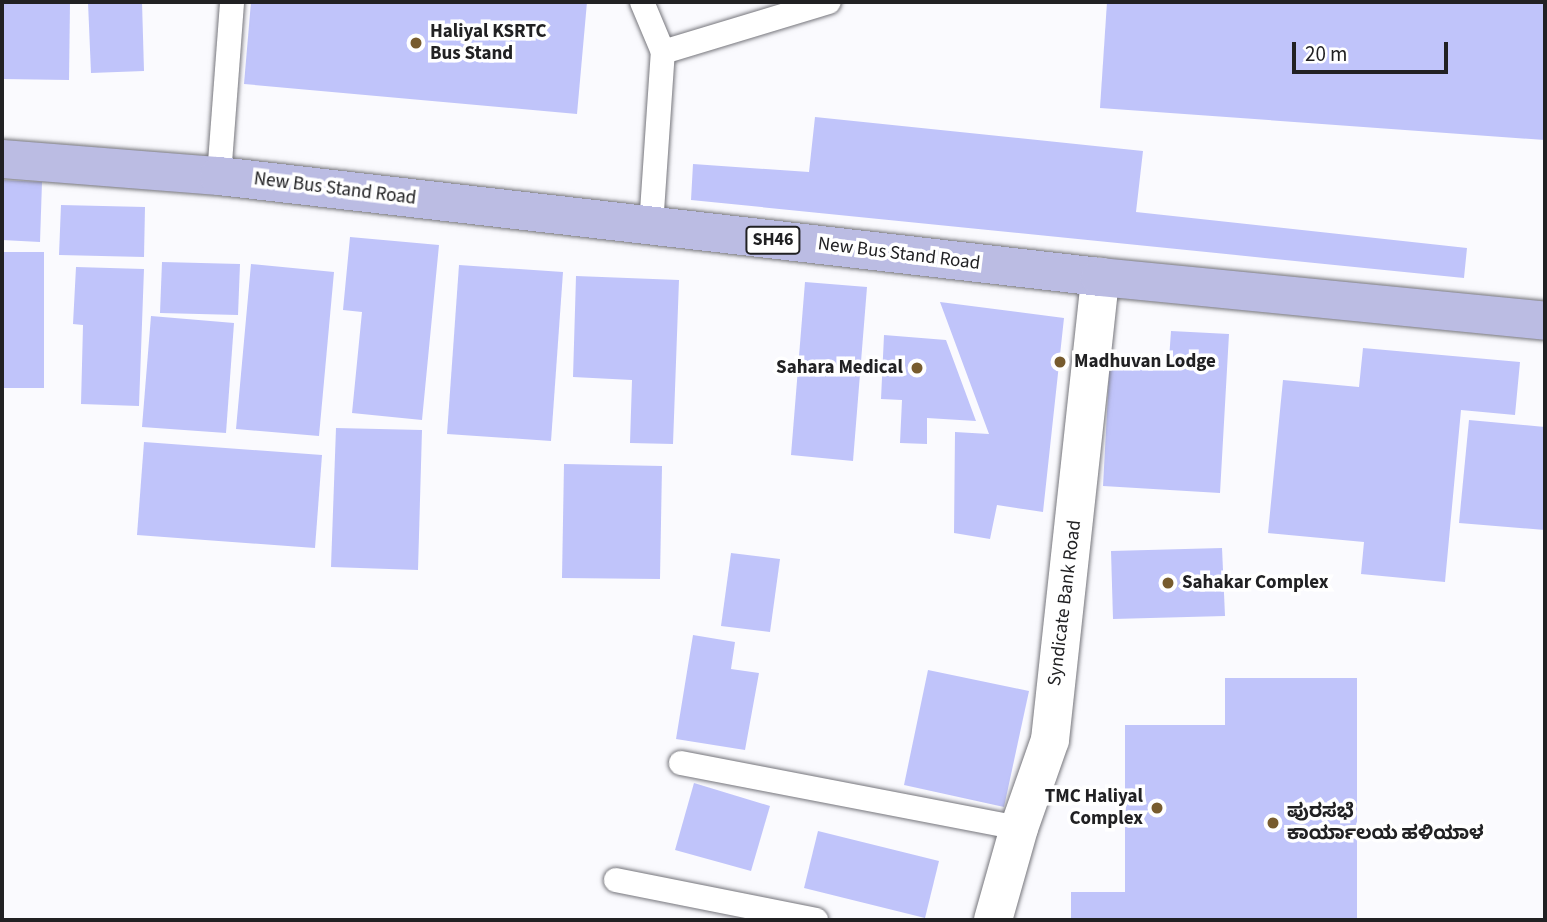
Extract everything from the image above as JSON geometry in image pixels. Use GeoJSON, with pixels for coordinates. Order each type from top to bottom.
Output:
{"type":"FeatureCollection","features":[{"type":"Feature","properties":{"kind":"main road","name":"New Bus Stand Road"},"geometry":{"type":"LineString","coordinates":[[2,159],[219,176],[1100,277],[1545,321]]}},
{"type":"Feature","properties":{"kind":"street","name":"Syndicate Bank Road"},"geometry":{"type":"LineString","coordinates":[[993,920],[1018,828],[1050,740],[1100,277]]}},
{"type":"Feature","properties":{"kind":"lane"},"geometry":{"type":"LineString","coordinates":[[219,176],[232,2]]}},
{"type":"Feature","properties":{"kind":"lane"},"geometry":{"type":"LineString","coordinates":[[642,2],[663,52],[651,226]]}},
{"type":"Feature","properties":{"kind":"lane"},"geometry":{"type":"LineString","coordinates":[[663,52],[829,2]]}},
{"type":"Feature","properties":{"kind":"lane"},"geometry":{"type":"LineString","coordinates":[[681,763],[1018,828]]}},
{"type":"Feature","properties":{"kind":"lane"},"geometry":{"type":"LineString","coordinates":[[616,880],[816,920]]}},
{"type":"Feature","properties":{"kind":"building"},"geometry":{"type":"Polygon","coordinates":[[[2,2],[70,2],[69,80],[2,79],[2,2]]]}},
{"type":"Feature","properties":{"kind":"building"},"geometry":{"type":"Polygon","coordinates":[[[88,2],[142,2],[144,71],[91,73],[88,2]]]}},
{"type":"Feature","properties":{"kind":"building","name":"Haliyal KSRTC Bus Stand"},"geometry":{"type":"Polygon","coordinates":[[[251,2],[587,2],[577,114],[244,84],[251,2]]]}},
{"type":"Feature","properties":{"kind":"building"},"geometry":{"type":"Polygon","coordinates":[[[1107,2],[1545,2],[1545,140],[1100,108],[1107,2]]]}},
{"type":"Feature","properties":{"kind":"building"},"geometry":{"type":"Polygon","coordinates":[[[815,117],[1143,151],[1136,212],[1467,248],[1464,278],[691,200],[693,164],[809,172],[815,117]]]}},
{"type":"Feature","properties":{"kind":"building"},"geometry":{"type":"Polygon","coordinates":[[[2,180],[42,182],[40,242],[2,240],[2,180]]]}},
{"type":"Feature","properties":{"kind":"building"},"geometry":{"type":"Polygon","coordinates":[[[61,205],[145,207],[144,257],[59,255],[61,205]]]}},
{"type":"Feature","properties":{"kind":"building"},"geometry":{"type":"Polygon","coordinates":[[[350,237],[439,245],[422,420],[352,413],[362,312],[343,310],[350,237]]]}},
{"type":"Feature","properties":{"kind":"building"},"geometry":{"type":"Polygon","coordinates":[[[2,252],[44,252],[44,388],[2,388],[2,252]]]}},
{"type":"Feature","properties":{"kind":"building"},"geometry":{"type":"Polygon","coordinates":[[[162,262],[240,264],[238,315],[160,313],[162,262]]]}},
{"type":"Feature","properties":{"kind":"building"},"geometry":{"type":"Polygon","coordinates":[[[251,264],[334,272],[319,436],[236,429],[251,264]]]}},
{"type":"Feature","properties":{"kind":"building"},"geometry":{"type":"Polygon","coordinates":[[[459,265],[563,272],[551,441],[447,434],[459,265]]]}},
{"type":"Feature","properties":{"kind":"building"},"geometry":{"type":"Polygon","coordinates":[[[76,267],[144,269],[139,406],[81,404],[83,325],[73,324],[76,267]]]}},
{"type":"Feature","properties":{"kind":"building"},"geometry":{"type":"Polygon","coordinates":[[[576,276],[679,280],[673,444],[630,443],[632,380],[573,377],[576,276]]]}},
{"type":"Feature","properties":{"kind":"building"},"geometry":{"type":"Polygon","coordinates":[[[805,282],[867,287],[853,461],[791,455],[805,282]]]}},
{"type":"Feature","properties":{"kind":"building"},"geometry":{"type":"Polygon","coordinates":[[[940,302],[1064,318],[1043,512],[997,505],[990,539],[954,533],[955,432],[989,434],[940,302]]]}},
{"type":"Feature","properties":{"kind":"building"},"geometry":{"type":"Polygon","coordinates":[[[151,316],[234,323],[226,433],[142,427],[151,316]]]}},
{"type":"Feature","properties":{"kind":"building"},"geometry":{"type":"Polygon","coordinates":[[[1171,331],[1229,334],[1220,493],[1103,486],[1110,356],[1169,359],[1171,331]]]}},
{"type":"Feature","properties":{"kind":"building"},"geometry":{"type":"Polygon","coordinates":[[[884,335],[946,340],[976,421],[927,418],[927,444],[900,443],[902,400],[881,399],[884,335]]]}},
{"type":"Feature","properties":{"kind":"building"},"geometry":{"type":"Polygon","coordinates":[[[1363,348],[1520,362],[1515,415],[1461,410],[1445,582],[1361,574],[1364,542],[1268,533],[1283,380],[1359,387],[1363,348]]]}},
{"type":"Feature","properties":{"kind":"building"},"geometry":{"type":"Polygon","coordinates":[[[1469,420],[1545,427],[1545,530],[1459,523],[1469,420]]]}},
{"type":"Feature","properties":{"kind":"building"},"geometry":{"type":"Polygon","coordinates":[[[336,428],[422,430],[418,570],[331,567],[336,428]]]}},
{"type":"Feature","properties":{"kind":"building"},"geometry":{"type":"Polygon","coordinates":[[[144,442],[322,455],[315,548],[137,535],[144,442]]]}},
{"type":"Feature","properties":{"kind":"building"},"geometry":{"type":"Polygon","coordinates":[[[564,464],[662,466],[660,579],[562,578],[564,464]]]}},
{"type":"Feature","properties":{"kind":"building","name":"Sahakar Complex"},"geometry":{"type":"Polygon","coordinates":[[[1222,548],[1225,616],[1113,619],[1111,551],[1222,548]]]}},
{"type":"Feature","properties":{"kind":"building"},"geometry":{"type":"Polygon","coordinates":[[[731,553],[780,559],[770,632],[721,626],[731,553]]]}},
{"type":"Feature","properties":{"kind":"building"},"geometry":{"type":"Polygon","coordinates":[[[693,635],[735,642],[731,669],[759,673],[745,750],[676,739],[693,635]]]}},
{"type":"Feature","properties":{"kind":"building"},"geometry":{"type":"Polygon","coordinates":[[[928,670],[1029,691],[1004,807],[904,785],[928,670]]]}},
{"type":"Feature","properties":{"kind":"building","name":"ಪುರಸಭೆ ಕಾರ್ಯಾಲಯ ಹಳಿಯಾಳ"},"geometry":{"type":"Polygon","coordinates":[[[1225,678],[1357,678],[1357,920],[1071,920],[1071,892],[1125,892],[1125,725],[1225,725],[1225,678]]]}},
{"type":"Feature","properties":{"kind":"building"},"geometry":{"type":"Polygon","coordinates":[[[694,783],[770,806],[751,871],[675,850],[694,783]]]}},
{"type":"Feature","properties":{"kind":"building"},"geometry":{"type":"Polygon","coordinates":[[[818,831],[939,861],[925,918],[804,888],[818,831]]]}},
{"type":"Feature","properties":{"kind":"place","name":"Haliyal KSRTC Bus Stand"},"geometry":{"type":"Point","coordinates":[416,43]}},
{"type":"Feature","properties":{"kind":"place","name":"Madhuvan Lodge"},"geometry":{"type":"Point","coordinates":[1060,362]}},
{"type":"Feature","properties":{"kind":"place","name":"Sahara Medical"},"geometry":{"type":"Point","coordinates":[917,368]}},
{"type":"Feature","properties":{"kind":"place","name":"Sahakar Complex"},"geometry":{"type":"Point","coordinates":[1168,583]}},
{"type":"Feature","properties":{"kind":"place","name":"TMC Haliyal Complex"},"geometry":{"type":"Point","coordinates":[1157,808]}},
{"type":"Feature","properties":{"kind":"place","name":"ಪುರಸಭೆ ಕಾರ್ಯಾಲಯ ಹಳಿಯಾಳ"},"geometry":{"type":"Point","coordinates":[1273,823]}}]}
